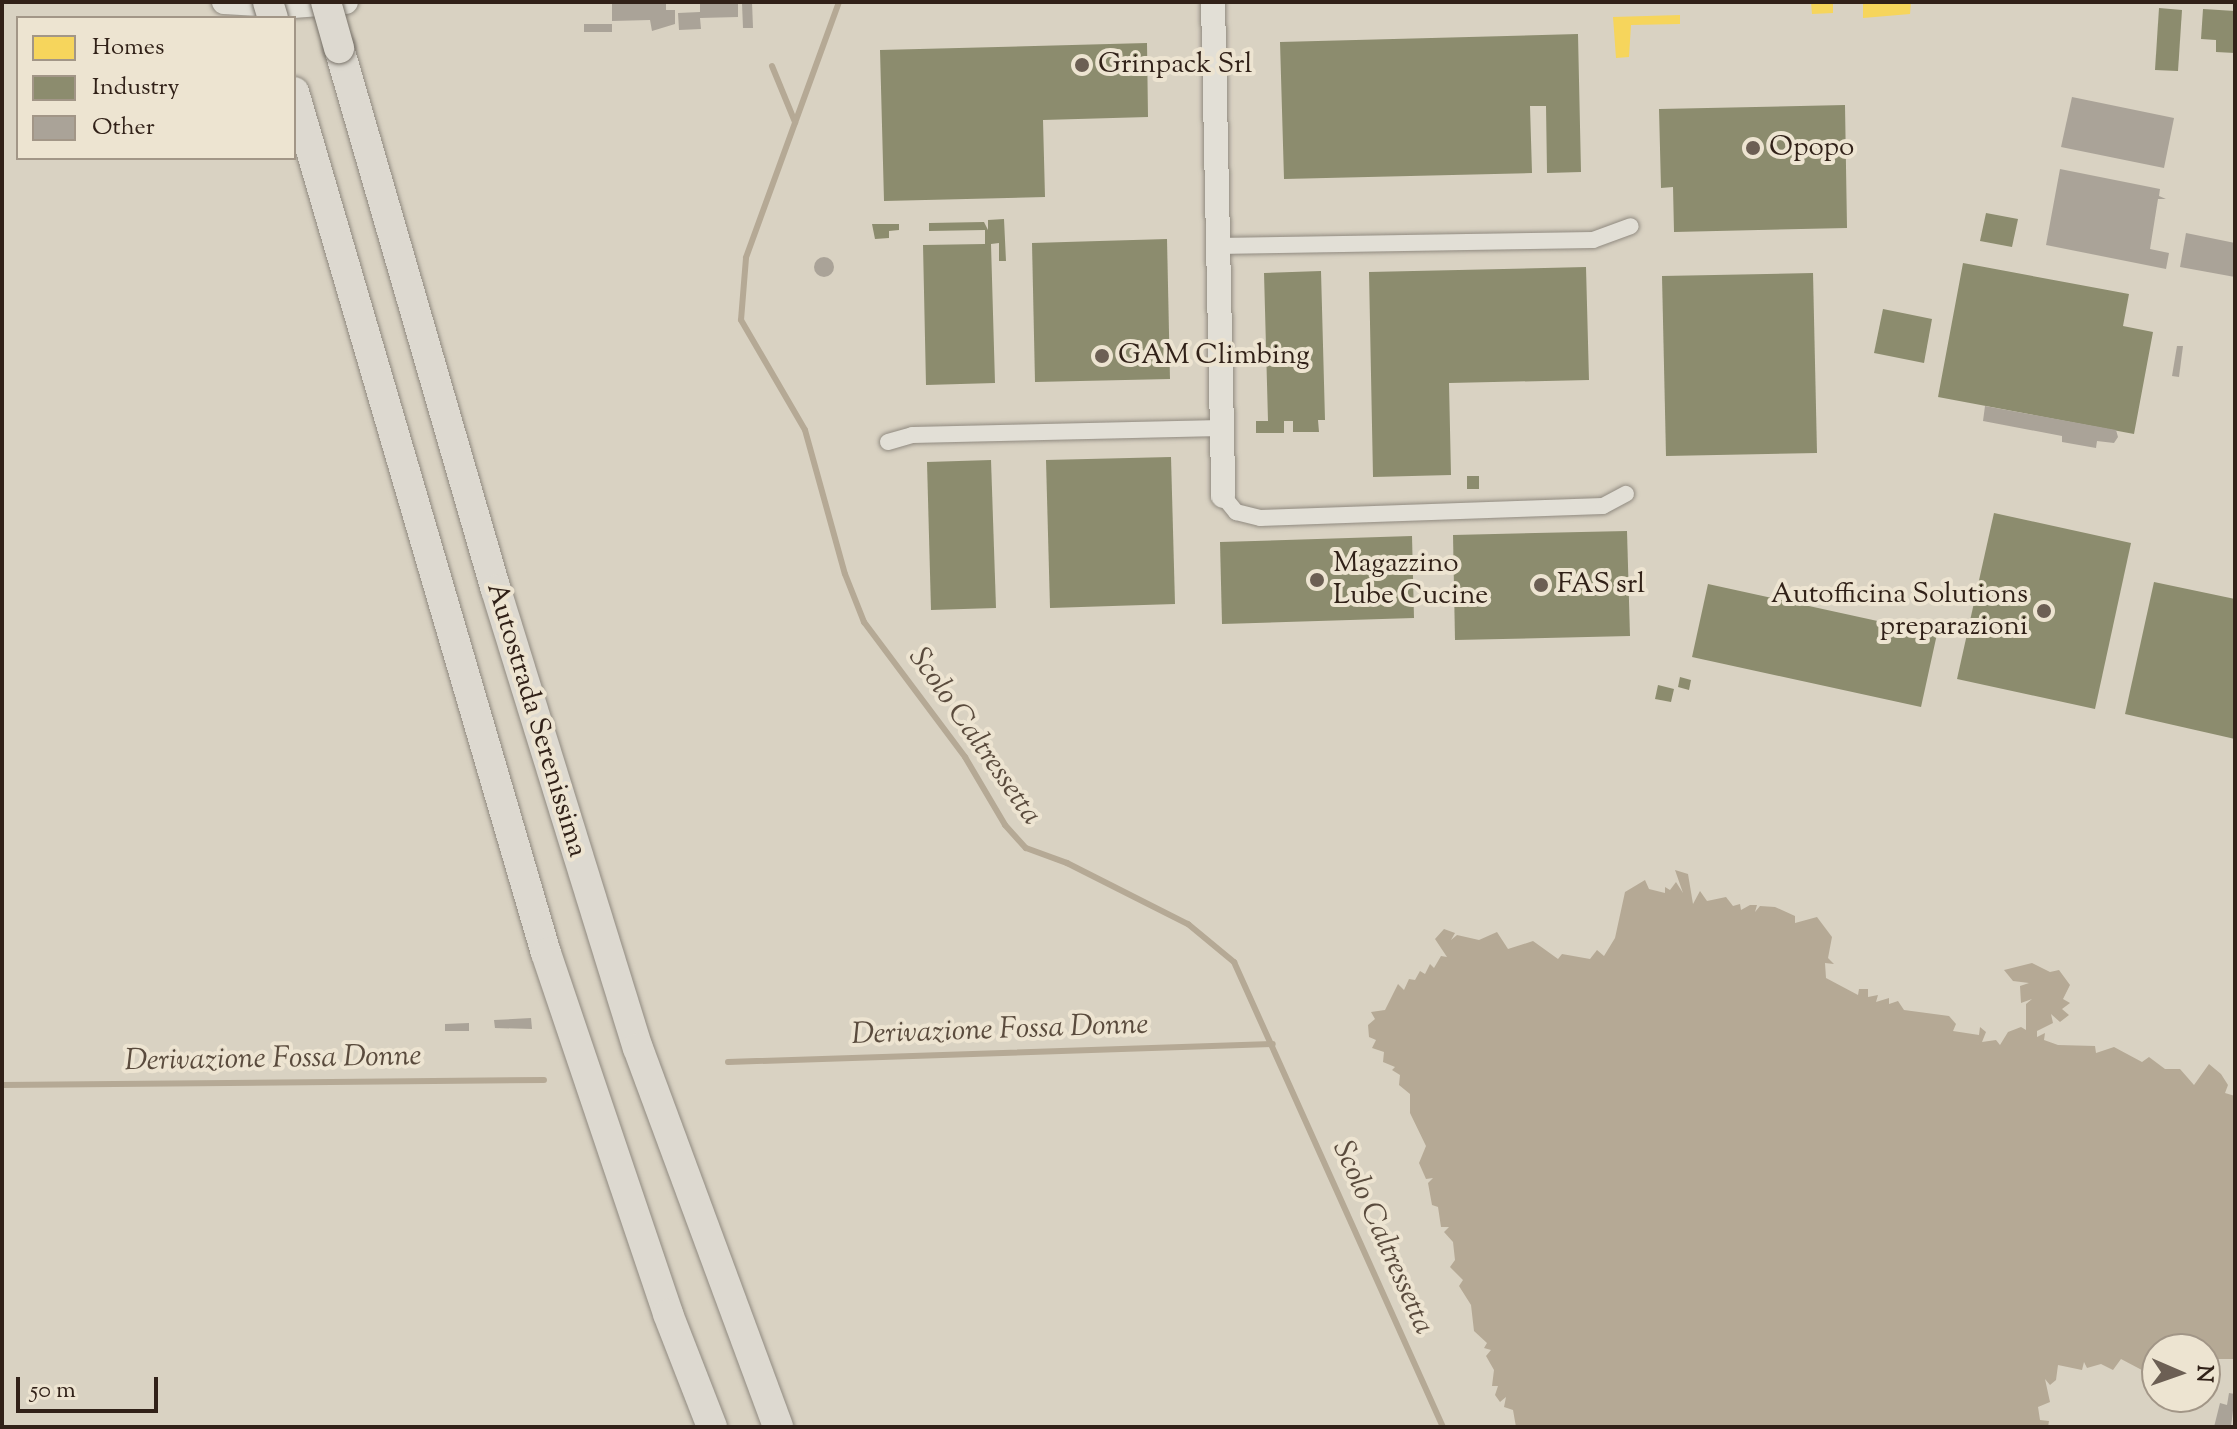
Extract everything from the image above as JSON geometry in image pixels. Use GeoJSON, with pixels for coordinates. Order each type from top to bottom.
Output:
{"type":"FeatureCollection","features":[{"type":"Feature","properties":{"kind":"highway","name":"Autostrada Serenissima"},"geometry":{"type":"LineString","coordinates":[[326,2],[576,854],[701,1229],[778,1427]]}},
{"type":"Feature","properties":{"kind":"highway","name":"Autostrada Serenissima"},"geometry":{"type":"LineString","coordinates":[[296,99],[546,953],[668,1314],[712,1427]]}},
{"type":"Feature","properties":{"kind":"highway"},"geometry":{"type":"LineString","coordinates":[[546,953],[558,1029],[647,1310],[692,1427]]}},
{"type":"Feature","properties":{"kind":"highway"},"geometry":{"type":"LineString","coordinates":[[701,1229],[796,1427]]}},
{"type":"Feature","properties":{"kind":"street"},"geometry":{"type":"LineString","coordinates":[[224,2],[293,6],[346,2]]}},
{"type":"Feature","properties":{"kind":"street"},"geometry":{"type":"LineString","coordinates":[[1213,2],[1223,496],[1236,512],[1260,518],[1603,506],[1626,494]]}},
{"type":"Feature","properties":{"kind":"street"},"geometry":{"type":"LineString","coordinates":[[1217,246],[1593,240],[1631,226]]}},
{"type":"Feature","properties":{"kind":"street"},"geometry":{"type":"LineString","coordinates":[[888,442],[912,435],[1221,428]]}},
{"type":"Feature","properties":{"kind":"shaded area"},"geometry":{"type":"Polygon","coordinates":[[[1675,870],[1688,874],[1693,904],[1700,891],[1707,901],[1726,897],[1733,906],[1740,904],[1741,910],[1750,905],[1757,905],[1755,912],[1760,906],[1775,907],[1795,916],[1795,923],[1817,917],[1832,937],[1828,958],[1834,964],[1825,963],[1826,978],[1858,995],[1859,989],[1868,989],[1868,997],[1878,995],[1876,1002],[1889,998],[1889,1004],[1898,1001],[1904,1010],[1949,1016],[1956,1024],[1953,1031],[1979,1035],[1980,1027],[1986,1032],[1982,1042],[1996,1040],[2000,1045],[2008,1032],[2021,1027],[2026,1030],[2026,1004],[2032,999],[2021,1003],[2020,986],[2029,983],[2013,981],[2004,970],[2032,963],[2050,972],[2059,970],[2070,985],[2063,999],[2070,1003],[2062,1009],[2069,1015],[2060,1022],[2051,1014],[2053,1023],[2037,1031],[2037,1037],[2045,1033],[2044,1040],[2058,1045],[2095,1046],[2096,1053],[2114,1047],[2142,1062],[2149,1057],[2165,1069],[2180,1069],[2194,1085],[2209,1064],[2221,1074],[2228,1085],[2225,1093],[2235,1096],[2235,1359],[2221,1359],[2221,1333],[2141,1333],[2141,1370],[2121,1359],[2113,1370],[2101,1364],[2087,1368],[2084,1362],[2082,1370],[2058,1365],[2056,1380],[2050,1385],[2045,1379],[2050,1402],[2038,1407],[2040,1420],[2049,1421],[2048,1427],[1516,1427],[1513,1410],[1504,1407],[1506,1397],[1500,1402],[1495,1395],[1498,1386],[1492,1386],[1494,1370],[1486,1356],[1491,1350],[1484,1348],[1487,1343],[1474,1331],[1471,1305],[1459,1286],[1463,1280],[1450,1267],[1455,1260],[1453,1242],[1444,1232],[1449,1227],[1441,1227],[1438,1207],[1432,1205],[1428,1183],[1433,1178],[1426,1179],[1419,1163],[1426,1146],[1410,1113],[1410,1094],[1399,1085],[1400,1075],[1392,1070],[1395,1067],[1383,1062],[1384,1052],[1372,1048],[1376,1040],[1369,1037],[1368,1025],[1375,1019],[1371,1012],[1385,1010],[1398,984],[1404,990],[1409,979],[1415,980],[1420,971],[1425,974],[1430,964],[1434,968],[1441,956],[1447,957],[1435,939],[1444,929],[1455,933],[1451,940],[1457,935],[1479,940],[1497,932],[1508,949],[1533,941],[1558,959],[1562,954],[1590,959],[1597,950],[1604,956],[1615,938],[1625,892],[1645,880],[1649,889],[1665,893],[1665,887],[1670,890],[1676,882],[1683,893],[1675,870]]]}},
{"type":"Feature","properties":{"kind":"building: Homes"},"geometry":{"type":"Polygon","coordinates":[[[1811,2],[1833,2],[1833,13],[1812,14],[1811,2]]]}},
{"type":"Feature","properties":{"kind":"building: Homes"},"geometry":{"type":"Polygon","coordinates":[[[1863,2],[1911,2],[1910,14],[1863,18],[1863,2]]]}},
{"type":"Feature","properties":{"kind":"building: Homes"},"geometry":{"type":"Polygon","coordinates":[[[1680,15],[1680,24],[1631,25],[1629,57],[1616,58],[1613,17],[1680,15]]]}},
{"type":"Feature","properties":{"kind":"building: Industry"},"geometry":{"type":"Polygon","coordinates":[[[2159,8],[2182,10],[2178,71],[2155,70],[2159,8]]]}},
{"type":"Feature","properties":{"kind":"building: Industry"},"geometry":{"type":"Polygon","coordinates":[[[2203,9],[2235,11],[2235,53],[2216,52],[2216,40],[2201,39],[2203,9]]]}},
{"type":"Feature","properties":{"kind":"building: Industry"},"geometry":{"type":"Polygon","coordinates":[[[1578,34],[1581,172],[1547,173],[1546,106],[1530,106],[1532,173],[1284,179],[1280,42],[1578,34]]]}},
{"type":"Feature","properties":{"kind":"building: Industry"},"geometry":{"type":"Polygon","coordinates":[[[1147,43],[1148,117],[1043,120],[1045,197],[884,201],[880,50],[1147,43]]]}},
{"type":"Feature","properties":{"kind":"building: Industry","name":"Opopo"},"geometry":{"type":"Polygon","coordinates":[[[1845,105],[1847,228],[1674,232],[1673,187],[1661,188],[1659,109],[1845,105]]]}},
{"type":"Feature","properties":{"kind":"building: Industry"},"geometry":{"type":"Polygon","coordinates":[[[1986,213],[2018,219],[2012,247],[1980,241],[1986,213]]]}},
{"type":"Feature","properties":{"kind":"building: Industry"},"geometry":{"type":"Polygon","coordinates":[[[1004,219],[1006,261],[999,261],[999,243],[991,244],[995,383],[926,385],[923,245],[985,244],[985,230],[929,231],[929,223],[984,222],[988,230],[988,220],[1004,219]]]}},
{"type":"Feature","properties":{"kind":"building: Industry"},"geometry":{"type":"Polygon","coordinates":[[[872,224],[899,224],[899,230],[889,231],[889,238],[875,239],[872,224]]]}},
{"type":"Feature","properties":{"kind":"building: Industry"},"geometry":{"type":"Polygon","coordinates":[[[1167,239],[1170,379],[1035,382],[1032,243],[1167,239]]]}},
{"type":"Feature","properties":{"kind":"building: Industry"},"geometry":{"type":"Polygon","coordinates":[[[1963,263],[2129,294],[2123,326],[2153,332],[2134,434],[1938,397],[1963,263]]]}},
{"type":"Feature","properties":{"kind":"building: Industry"},"geometry":{"type":"Polygon","coordinates":[[[1586,267],[1589,380],[1449,383],[1451,475],[1373,477],[1369,272],[1586,267]]]}},
{"type":"Feature","properties":{"kind":"building: Industry"},"geometry":{"type":"Polygon","coordinates":[[[1321,271],[1325,420],[1318,420],[1319,432],[1293,432],[1293,421],[1284,421],[1284,433],[1256,433],[1256,421],[1268,421],[1264,273],[1321,271]]]}},
{"type":"Feature","properties":{"kind":"building: Industry"},"geometry":{"type":"Polygon","coordinates":[[[1813,273],[1817,453],[1666,456],[1662,276],[1813,273]]]}},
{"type":"Feature","properties":{"kind":"building: Industry"},"geometry":{"type":"Polygon","coordinates":[[[1883,309],[1932,319],[1924,363],[1874,353],[1883,309]]]}},
{"type":"Feature","properties":{"kind":"building: Industry"},"geometry":{"type":"Polygon","coordinates":[[[1171,457],[1175,604],[1050,608],[1046,460],[1171,457]]]}},
{"type":"Feature","properties":{"kind":"building: Industry"},"geometry":{"type":"Polygon","coordinates":[[[991,460],[996,608],[931,610],[927,462],[991,460]]]}},
{"type":"Feature","properties":{"kind":"building: Industry"},"geometry":{"type":"Polygon","coordinates":[[[1467,476],[1479,476],[1479,489],[1467,489],[1467,476]]]}},
{"type":"Feature","properties":{"kind":"building: Industry","name":"Autofficina Solutions preparazioni"},"geometry":{"type":"Polygon","coordinates":[[[1994,513],[2131,543],[2095,709],[1957,679],[1994,513]]]}},
{"type":"Feature","properties":{"kind":"building: Industry","name":"FAS srl"},"geometry":{"type":"Polygon","coordinates":[[[1627,531],[1630,636],[1455,640],[1453,535],[1627,531]]]}},
{"type":"Feature","properties":{"kind":"building: Industry","name":"Magazzino Lube Cucine"},"geometry":{"type":"Polygon","coordinates":[[[1412,536],[1414,618],[1222,624],[1220,542],[1412,536]]]}},
{"type":"Feature","properties":{"kind":"building: Industry"},"geometry":{"type":"Polygon","coordinates":[[[2154,582],[2235,599],[2235,739],[2125,714],[2154,582]]]}},
{"type":"Feature","properties":{"kind":"building: Industry"},"geometry":{"type":"Polygon","coordinates":[[[1708,584],[1937,634],[1921,707],[1692,657],[1708,584]]]}},
{"type":"Feature","properties":{"kind":"building: Industry"},"geometry":{"type":"Polygon","coordinates":[[[1680,677],[1691,680],[1689,690],[1678,687],[1680,677]]]}},
{"type":"Feature","properties":{"kind":"building: Industry"},"geometry":{"type":"Polygon","coordinates":[[[1658,685],[1674,689],[1671,702],[1655,699],[1658,685]]]}},
{"type":"Feature","properties":{"kind":"building: Other"},"geometry":{"type":"Polygon","coordinates":[[[612,2],[666,2],[666,10],[675,10],[675,24],[652,31],[650,20],[612,21],[612,2]]]}},
{"type":"Feature","properties":{"kind":"building: Other"},"geometry":{"type":"Polygon","coordinates":[[[700,2],[738,2],[738,17],[700,18],[701,29],[679,30],[678,13],[700,12],[700,2]]]}},
{"type":"Feature","properties":{"kind":"building: Other"},"geometry":{"type":"Polygon","coordinates":[[[752,2],[753,28],[743,28],[742,3],[752,2]]]}},
{"type":"Feature","properties":{"kind":"building: Other"},"geometry":{"type":"Polygon","coordinates":[[[584,24],[612,24],[612,32],[584,32],[584,24]]]}},
{"type":"Feature","properties":{"kind":"building: Other"},"geometry":{"type":"Polygon","coordinates":[[[2072,97],[2174,118],[2164,168],[2061,147],[2072,97]]]}},
{"type":"Feature","properties":{"kind":"building: Other"},"geometry":{"type":"Polygon","coordinates":[[[2060,169],[2160,189],[2159,196],[2166,199],[2158,199],[2150,249],[2169,253],[2166,269],[2046,245],[2060,169]]]}},
{"type":"Feature","properties":{"kind":"building: Other"},"geometry":{"type":"Polygon","coordinates":[[[2186,233],[2235,243],[2235,277],[2180,267],[2186,233]]]}},
{"type":"Feature","properties":{"kind":"building: Other"},"geometry":{"type":"Polygon","coordinates":[[[820,257],[828,257],[834,267],[828,277],[820,277],[814,271],[814,263],[820,257]]]}},
{"type":"Feature","properties":{"kind":"building: Other"},"geometry":{"type":"Polygon","coordinates":[[[2177,346],[2183,346],[2179,377],[2172,376],[2177,346]]]}},
{"type":"Feature","properties":{"kind":"building: Other"},"geometry":{"type":"Polygon","coordinates":[[[1985,406],[2116,430],[2118,437],[2114,443],[2097,441],[2096,448],[2062,442],[2062,436],[1983,421],[1985,406]]]}},
{"type":"Feature","properties":{"kind":"building: Other"},"geometry":{"type":"Polygon","coordinates":[[[531,1018],[532,1029],[495,1028],[494,1020],[531,1018]]]}},
{"type":"Feature","properties":{"kind":"building: Other"},"geometry":{"type":"Polygon","coordinates":[[[469,1023],[469,1031],[445,1031],[445,1024],[469,1023]]]}},
{"type":"Feature","properties":{"kind":"building: Other"},"geometry":{"type":"Polygon","coordinates":[[[2229,1393],[2235,1394],[2231,1427],[2214,1427],[2218,1413],[2221,1413],[2221,1403],[2227,1405],[2229,1393]]]}},
{"type":"Feature","properties":{"kind":"waterway","name":"Scolo Caltressetta"},"geometry":{"type":"LineString","coordinates":[[839,2],[746,258],[741,320],[805,430],[845,574],[864,622],[965,757],[1005,825],[1026,848],[1067,863],[1188,924],[1234,962],[1443,1427]]}},
{"type":"Feature","properties":{"kind":"waterway"},"geometry":{"type":"LineString","coordinates":[[772,66],[795,122]]}},
{"type":"Feature","properties":{"kind":"waterway","name":"Derivazione Fossa Donne"},"geometry":{"type":"LineString","coordinates":[[728,1062],[1273,1044]]}},
{"type":"Feature","properties":{"kind":"waterway","name":"Derivazione Fossa Donne"},"geometry":{"type":"LineString","coordinates":[[2,1085],[544,1080]]}},
{"type":"Feature","properties":{"kind":"place","name":"Grinpack Srl"},"geometry":{"type":"Point","coordinates":[1082,65]}},
{"type":"Feature","properties":{"kind":"place","name":"Opopo"},"geometry":{"type":"Point","coordinates":[1753,148]}},
{"type":"Feature","properties":{"kind":"place","name":"GAM Climbing"},"geometry":{"type":"Point","coordinates":[1102,356]}},
{"type":"Feature","properties":{"kind":"place","name":"Magazzino Lube Cucine"},"geometry":{"type":"Point","coordinates":[1317,580]}},
{"type":"Feature","properties":{"kind":"place","name":"FAS srl"},"geometry":{"type":"Point","coordinates":[1541,585]}},
{"type":"Feature","properties":{"kind":"place","name":"Autofficina Solutions preparazioni"},"geometry":{"type":"Point","coordinates":[2044,611]}}]}
